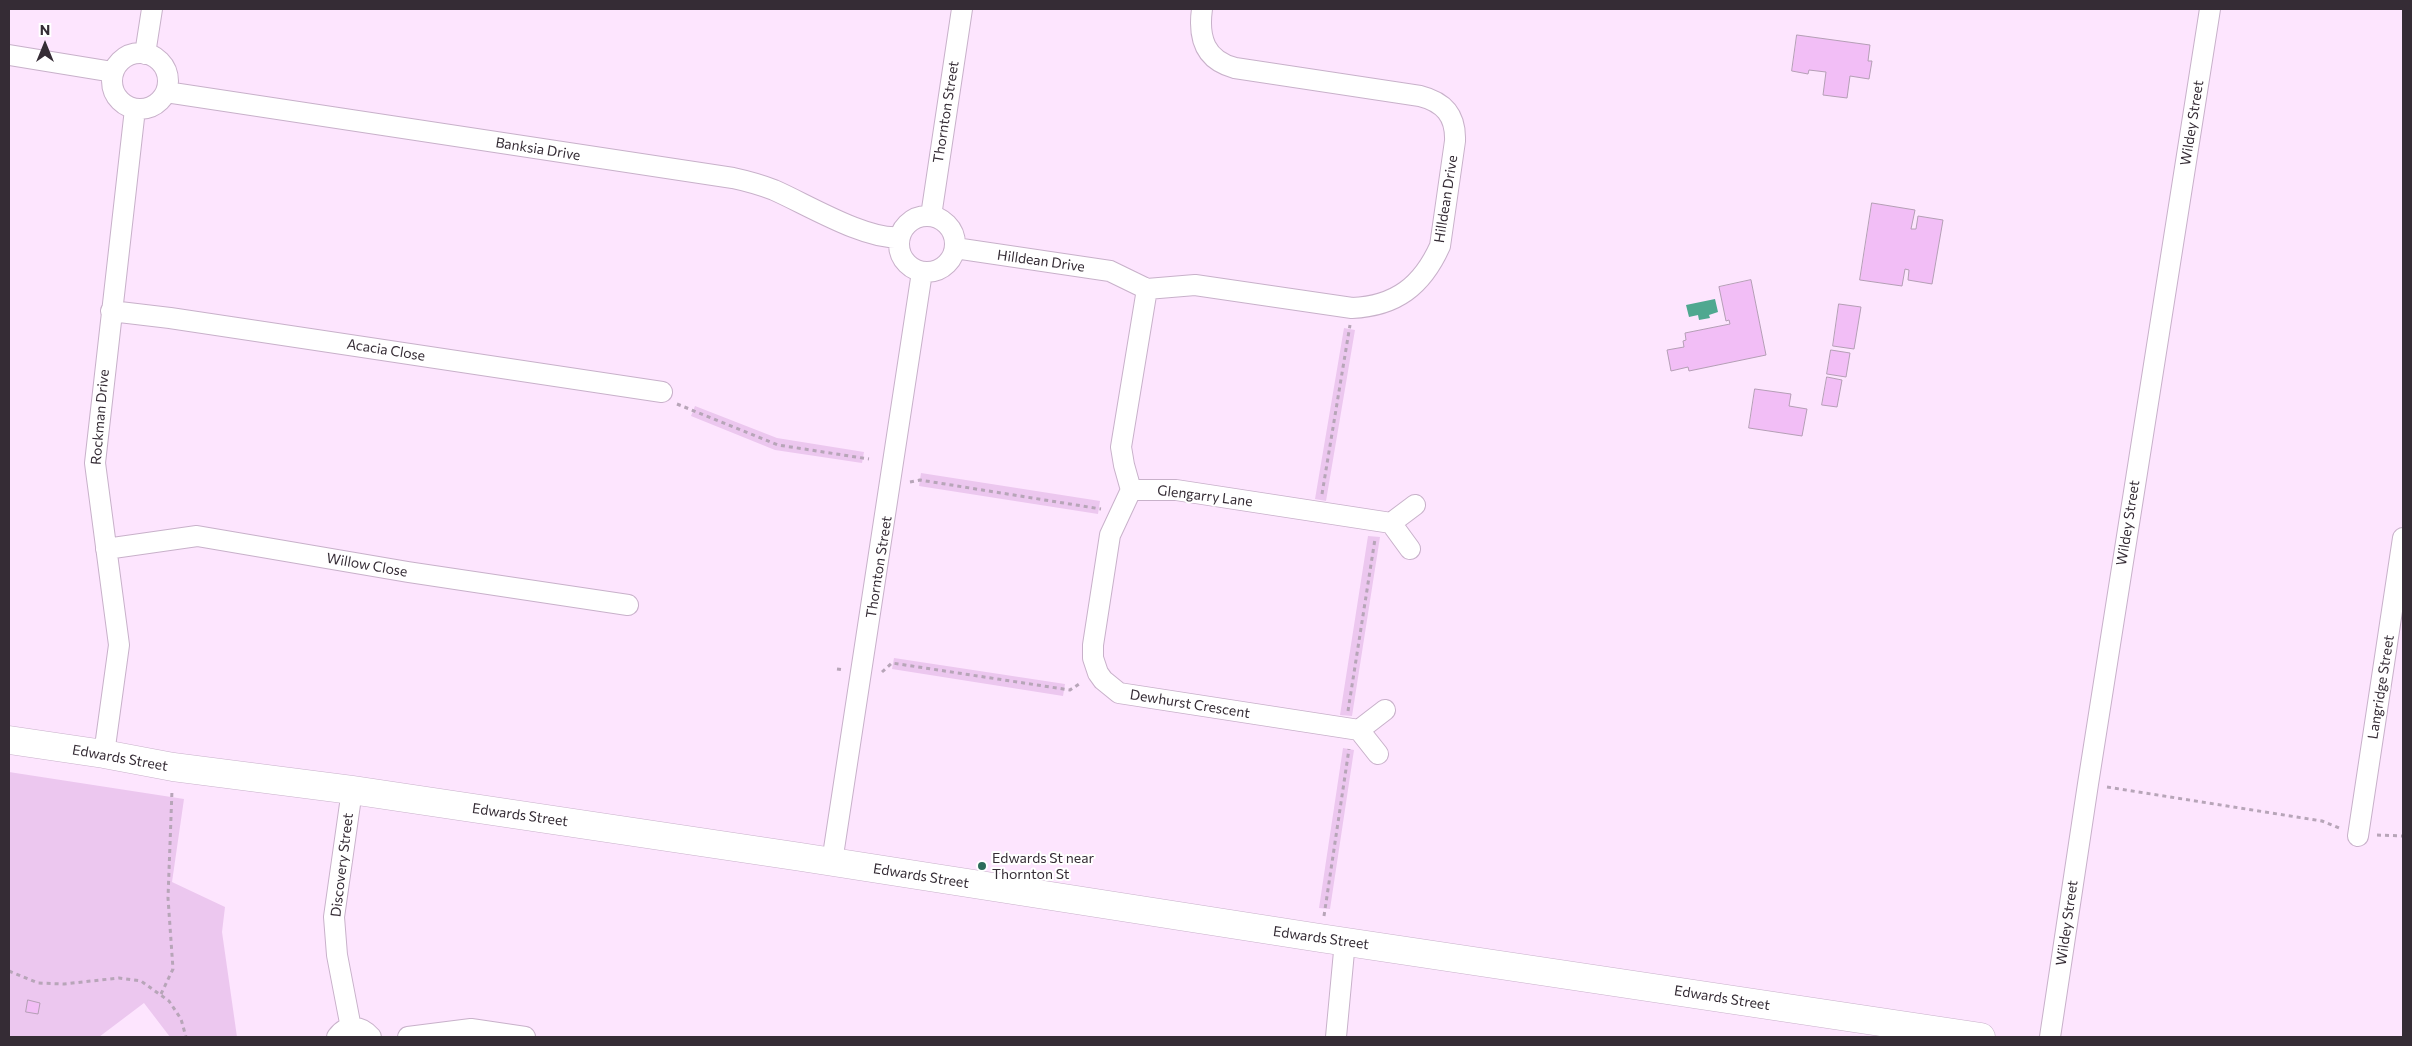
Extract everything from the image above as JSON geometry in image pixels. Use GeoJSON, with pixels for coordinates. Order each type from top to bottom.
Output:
{"type":"FeatureCollection","features":[{"type":"Feature","properties":{"kind":"main road","name":"Edwards Street"},"geometry":{"type":"LineString","coordinates":[[9,740],[104,754],[173,767],[352,790],[1981,1037]]}},
{"type":"Feature","properties":{"kind":"street"},"geometry":{"type":"LineString","coordinates":[[146,54],[152,9]]}},
{"type":"Feature","properties":{"kind":"street","name":"Thornton Street"},"geometry":{"type":"LineString","coordinates":[[931,216],[962,9]]}},
{"type":"Feature","properties":{"kind":"street","name":"Hilldean Drive"},"geometry":{"type":"LineString","coordinates":[[955,248],[1110,271],[1147,289],[1195,285],[1352,308],[1376,306],[1403,294],[1414,285],[1434,260],[1440,246],[1456,141],[1456,127],[1451,116],[1438,103],[1420,96],[1235,68],[1221,64],[1212,57],[1205,46],[1201,34],[1202,9]]}},
{"type":"Feature","properties":{"kind":"street","name":"Wildey Street"},"geometry":{"type":"LineString","coordinates":[[2050,1037],[2210,9]]}},
{"type":"Feature","properties":{"kind":"street"},"geometry":{"type":"LineString","coordinates":[[137,54],[146,54],[162,64],[166,73],[166,92],[154,106],[135,109],[126,106],[118,100],[112,82],[113,72],[122,60],[137,54]]}},
{"type":"Feature","properties":{"kind":"street"},"geometry":{"type":"LineString","coordinates":[[9,56],[113,72]]}},
{"type":"Feature","properties":{"kind":"street","name":"Banksia Drive"},"geometry":{"type":"LineString","coordinates":[[166,92],[733,178],[772,189],[869,233],[888,238],[900,237]]}},
{"type":"Feature","properties":{"kind":"street","name":"Rockman Drive"},"geometry":{"type":"LineString","coordinates":[[104,754],[118,645],[94,463],[110,311],[135,109]]}},
{"type":"Feature","properties":{"kind":"street"},"geometry":{"type":"LineString","coordinates":[[923,216],[931,216],[939,219],[952,231],[955,248],[947,264],[931,272],[922,272],[915,270],[903,259],[898,244],[900,237],[908,223],[923,216]]}},
{"type":"Feature","properties":{"kind":"street","name":"Thornton Street"},"geometry":{"type":"LineString","coordinates":[[832,862],[892,482],[922,272]]}},
{"type":"Feature","properties":{"kind":"street"},"geometry":{"type":"LineString","coordinates":[[1098,672],[1093,658],[1093,645],[1110,535],[1131,490],[1121,447],[1147,289]]}},
{"type":"Feature","properties":{"kind":"street","name":"Acacia Close"},"geometry":{"type":"LineString","coordinates":[[110,311],[170,318],[662,392]]}},
{"type":"Feature","properties":{"kind":"street","name":"Glengarry Lane"},"geometry":{"type":"LineString","coordinates":[[1131,490],[1176,490],[1391,524]]}},
{"type":"Feature","properties":{"kind":"street"},"geometry":{"type":"LineString","coordinates":[[1410,549],[1391,524],[1415,505]]}},
{"type":"Feature","properties":{"kind":"street","name":"Willow Close"},"geometry":{"type":"LineString","coordinates":[[106,548],[197,536],[408,572],[628,605]]}},
{"type":"Feature","properties":{"kind":"street","name":"Langridge Street"},"geometry":{"type":"LineString","coordinates":[[2358,836],[2403,538]]}},
{"type":"Feature","properties":{"kind":"street","name":"Dewhurst Crescent"},"geometry":{"type":"LineString","coordinates":[[1098,672],[1110,687],[1119,693],[1359,730]]}},
{"type":"Feature","properties":{"kind":"street"},"geometry":{"type":"LineString","coordinates":[[1378,754],[1359,730],[1385,710]]}},
{"type":"Feature","properties":{"kind":"street","name":"Discovery Street"},"geometry":{"type":"LineString","coordinates":[[344,1032],[334,917],[352,790]]}},
{"type":"Feature","properties":{"kind":"street"},"geometry":{"type":"LineString","coordinates":[[1336,1037],[1345,941]]}},
{"type":"Feature","properties":{"kind":"street"},"geometry":{"type":"LineString","coordinates":[[344,1032],[362,1029],[371,1037]]}},
{"type":"Feature","properties":{"kind":"street"},"geometry":{"type":"LineString","coordinates":[[408,1037],[471,1030],[525,1037]]}},
{"type":"Feature","properties":{"kind":"path"},"geometry":{"type":"LineString","coordinates":[[1319,512],[1352,308]]}},
{"type":"Feature","properties":{"kind":"path"},"geometry":{"type":"LineString","coordinates":[[662,392],[680,406],[778,445],[869,459]]}},
{"type":"Feature","properties":{"kind":"path"},"geometry":{"type":"LineString","coordinates":[[892,482],[902,483],[920,480],[1096,508],[1118,516]]}},
{"type":"Feature","properties":{"kind":"path"},"geometry":{"type":"LineString","coordinates":[[837,669],[881,672],[892,663],[1070,690],[1098,672]]}},
{"type":"Feature","properties":{"kind":"path"},"geometry":{"type":"LineString","coordinates":[[161,994],[174,969],[168,898],[173,767]]}},
{"type":"Feature","properties":{"kind":"path"},"geometry":{"type":"LineString","coordinates":[[2088,784],[2322,821],[2358,836],[2403,836]]}},
{"type":"Feature","properties":{"kind":"path"},"geometry":{"type":"LineString","coordinates":[[9,971],[38,983],[51,984],[133,979],[141,981],[169,1001],[181,1019],[186,1037]]}},
{"type":"Feature","properties":{"kind":"shaded area"},"geometry":{"type":"Polygon","coordinates":[[[1715,299],[1718,312],[1709,315],[1710,318],[1699,320],[1698,315],[1689,317],[1686,305],[1715,299]]]}},
{"type":"Feature","properties":{"kind":"shaded area"},"geometry":{"type":"Polygon","coordinates":[[[1344,328],[1355,330],[1326,501],[1315,499],[1344,328]]]}},
{"type":"Feature","properties":{"kind":"shaded area"},"geometry":{"type":"Polygon","coordinates":[[[695,406],[777,438],[864,452],[862,463],[775,450],[691,416],[695,406]]]}},
{"type":"Feature","properties":{"kind":"shaded area"},"geometry":{"type":"Polygon","coordinates":[[[921,473],[1100,501],[1098,514],[919,486],[921,473]]]}},
{"type":"Feature","properties":{"kind":"shaded area"},"geometry":{"type":"Polygon","coordinates":[[[1368,536],[1380,537],[1352,716],[1340,715],[1368,536]]]}},
{"type":"Feature","properties":{"kind":"shaded area"},"geometry":{"type":"Polygon","coordinates":[[[894,658],[1065,684],[1063,696],[892,669],[894,658]]]}},
{"type":"Feature","properties":{"kind":"shaded area"},"geometry":{"type":"Polygon","coordinates":[[[1343,748],[1354,750],[1330,909],[1319,908],[1343,748]]]}},
{"type":"Feature","properties":{"kind":"shaded area"},"geometry":{"type":"Polygon","coordinates":[[[9,772],[184,799],[172,882],[225,907],[222,932],[237,1037],[170,1037],[144,1003],[99,1037],[9,1037],[9,772]]]}},
{"type":"Feature","properties":{"kind":"building"},"geometry":{"type":"Polygon","coordinates":[[[1797,35],[1870,45],[1868,61],[1872,61],[1869,79],[1850,76],[1847,98],[1823,95],[1826,72],[1809,70],[1808,74],[1792,71],[1797,35]]]}},
{"type":"Feature","properties":{"kind":"building"},"geometry":{"type":"Polygon","coordinates":[[[1872,203],[1915,210],[1911,229],[1916,229],[1918,216],[1943,220],[1932,284],[1908,280],[1909,270],[1905,269],[1902,286],[1860,280],[1872,203]]]}},
{"type":"Feature","properties":{"kind":"building"},"geometry":{"type":"Polygon","coordinates":[[[1751,280],[1766,355],[1689,371],[1688,367],[1671,371],[1667,350],[1684,347],[1685,333],[1730,324],[1729,320],[1726,321],[1719,287],[1751,280]]]}},
{"type":"Feature","properties":{"kind":"building"},"geometry":{"type":"Polygon","coordinates":[[[1839,304],[1861,307],[1854,349],[1833,346],[1839,304]]]}},
{"type":"Feature","properties":{"kind":"building"},"geometry":{"type":"Polygon","coordinates":[[[1831,350],[1850,353],[1846,377],[1827,374],[1831,350]]]}},
{"type":"Feature","properties":{"kind":"building"},"geometry":{"type":"Polygon","coordinates":[[[1827,377],[1842,380],[1837,407],[1822,405],[1827,377]]]}},
{"type":"Feature","properties":{"kind":"building"},"geometry":{"type":"Polygon","coordinates":[[[1755,389],[1791,394],[1789,406],[1807,409],[1802,436],[1749,428],[1755,389]]]}},
{"type":"Feature","properties":{"kind":"building"},"geometry":{"type":"Polygon","coordinates":[[[28,1000],[40,1003],[38,1014],[26,1012],[28,1000]]]}},
{"type":"Feature","properties":{"kind":"place","name":"Edwards St near Thornton St"},"geometry":{"type":"Point","coordinates":[982,866]}}]}
